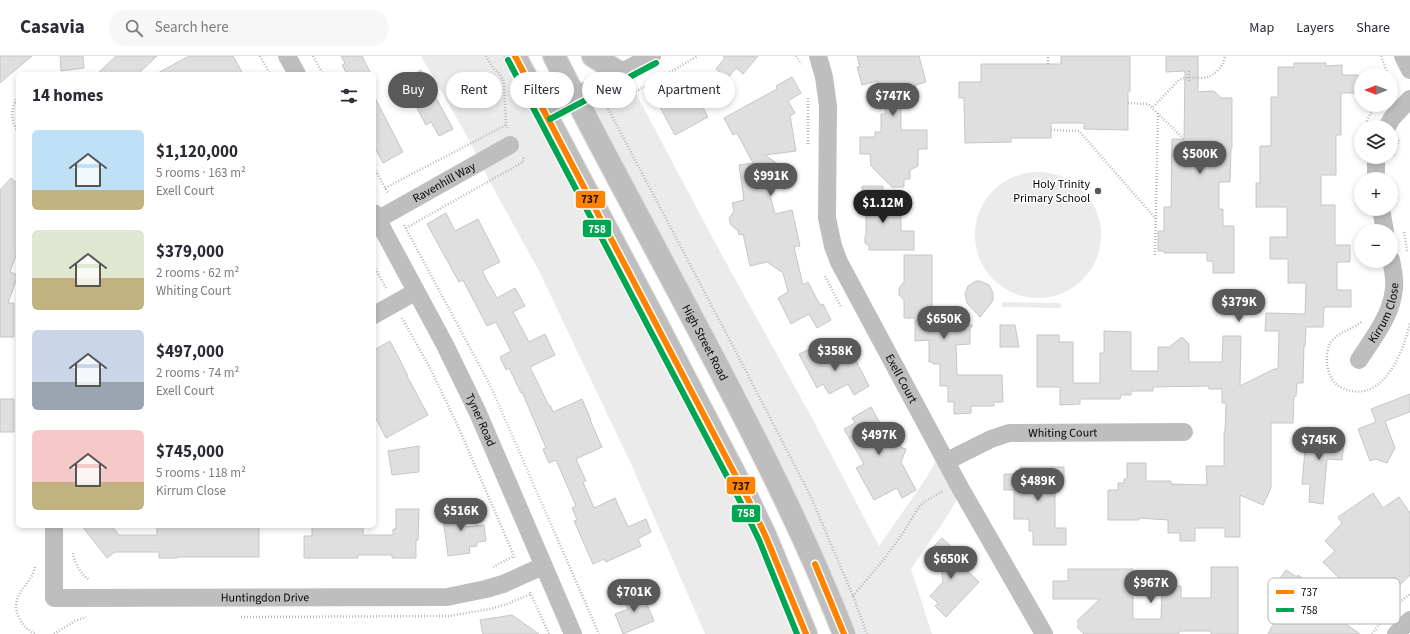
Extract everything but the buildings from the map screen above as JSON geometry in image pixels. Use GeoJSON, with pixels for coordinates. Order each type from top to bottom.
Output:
{"type":"FeatureCollection","features":[{"type":"Feature","properties":{"kind":"main road"},"geometry":{"type":"LineString","coordinates":[[515,56],[546,112],[752,508],[766,536],[806,634]]}},
{"type":"Feature","properties":{"kind":"main road","name":"High Street Road"},"geometry":{"type":"LineString","coordinates":[[554,56],[748,424],[783,494],[819,573],[844,634]]}},
{"type":"Feature","properties":{"kind":"main road"},"geometry":{"type":"LineString","coordinates":[[593,56],[618,72]]}},
{"type":"Feature","properties":{"kind":"street"},"geometry":{"type":"LineString","coordinates":[[287,56],[296,72]]}},
{"type":"Feature","properties":{"kind":"street"},"geometry":{"type":"LineString","coordinates":[[622,72],[652,56]]}},
{"type":"Feature","properties":{"kind":"street","name":"Exell Court"},"geometry":{"type":"LineString","coordinates":[[818,56],[825,83],[828,106],[827,218],[832,246],[839,262],[958,484],[1044,634]]}},
{"type":"Feature","properties":{"kind":"street"},"geometry":{"type":"LineString","coordinates":[[1403,56],[1410,70]]}},
{"type":"Feature","properties":{"kind":"street"},"geometry":{"type":"LineString","coordinates":[[546,112],[582,93]]}},
{"type":"Feature","properties":{"kind":"street"},"geometry":{"type":"LineString","coordinates":[[1392,120],[1392,118],[1410,99]]}},
{"type":"Feature","properties":{"kind":"street","name":"Ravenhill Way"},"geometry":{"type":"LineString","coordinates":[[376,217],[514,142]]}},
{"type":"Feature","properties":{"kind":"street","name":"Tyner Road"},"geometry":{"type":"LineString","coordinates":[[376,217],[444,345],[478,413],[573,634]]}},
{"type":"Feature","properties":{"kind":"street","name":"Kirrum Close"},"geometry":{"type":"LineString","coordinates":[[1359,360],[1388,313],[1394,287],[1392,268]]}},
{"type":"Feature","properties":{"kind":"street"},"geometry":{"type":"LineString","coordinates":[[376,314],[415,292]]}},
{"type":"Feature","properties":{"kind":"street","name":"Whiting Court"},"geometry":{"type":"LineString","coordinates":[[947,461],[991,439],[1009,433],[1184,432]]}},
{"type":"Feature","properties":{"kind":"street","name":"Huntingdon Drive"},"geometry":{"type":"LineString","coordinates":[[54,528],[54,598],[447,597],[503,584],[543,566]]}},
{"type":"Feature","properties":{"kind":"street"},"geometry":{"type":"LineString","coordinates":[[1396,634],[1410,620]]}},
{"type":"Feature","properties":{"kind":"path"},"geometry":{"type":"LineString","coordinates":[[260,56],[269,72]]}},
{"type":"Feature","properties":{"kind":"path"},"geometry":{"type":"LineString","coordinates":[[313,56],[322,72]]}},
{"type":"Feature","properties":{"kind":"path"},"geometry":{"type":"LineString","coordinates":[[406,228],[523,162],[524,158],[506,125],[504,82],[500,74],[493,68],[486,56]]}},
{"type":"Feature","properties":{"kind":"path"},"geometry":{"type":"LineString","coordinates":[[636,91],[698,56]]}},
{"type":"Feature","properties":{"kind":"path"},"geometry":{"type":"LineString","coordinates":[[1048,56],[1048,64]]}},
{"type":"Feature","properties":{"kind":"path"},"geometry":{"type":"LineString","coordinates":[[1153,107],[1175,83],[1182,78],[1207,78],[1212,76],[1222,66],[1225,56]]}},
{"type":"Feature","properties":{"kind":"path"},"geometry":{"type":"LineString","coordinates":[[1381,56],[1385,68]]}},
{"type":"Feature","properties":{"kind":"path"},"geometry":{"type":"LineString","coordinates":[[1189,71],[1189,84]]}},
{"type":"Feature","properties":{"kind":"path"},"geometry":{"type":"LineString","coordinates":[[16,100],[12,112],[13,122],[16,128]]}},
{"type":"Feature","properties":{"kind":"path"},"geometry":{"type":"LineString","coordinates":[[1128,103],[1146,103],[1153,107],[1184,139]]}},
{"type":"Feature","properties":{"kind":"path"},"geometry":{"type":"LineString","coordinates":[[1155,255],[1158,113]]}},
{"type":"Feature","properties":{"kind":"path"},"geometry":{"type":"LineString","coordinates":[[385,188],[506,125]]}},
{"type":"Feature","properties":{"kind":"path"},"geometry":{"type":"LineString","coordinates":[[1051,130],[1079,131],[1156,219]]}},
{"type":"Feature","properties":{"kind":"path"},"geometry":{"type":"LineString","coordinates":[[376,172],[388,194]]}},
{"type":"Feature","properties":{"kind":"path"},"geometry":{"type":"LineString","coordinates":[[403,223],[494,394],[599,634]]}},
{"type":"Feature","properties":{"kind":"path"},"geometry":{"type":"LineString","coordinates":[[1398,237],[1408,257]]}},
{"type":"Feature","properties":{"kind":"path"},"geometry":{"type":"LineString","coordinates":[[376,270],[388,291]]}},
{"type":"Feature","properties":{"kind":"path"},"geometry":{"type":"LineString","coordinates":[[400,313],[430,368],[457,424],[516,560]]}},
{"type":"Feature","properties":{"kind":"path"},"geometry":{"type":"LineString","coordinates":[[853,596],[885,558],[919,507],[924,502],[958,484]]}},
{"type":"Feature","properties":{"kind":"path"},"geometry":{"type":"LineString","coordinates":[[73,548],[74,559],[86,578],[90,580]]}},
{"type":"Feature","properties":{"kind":"path"},"geometry":{"type":"LineString","coordinates":[[488,570],[514,556]]}},
{"type":"Feature","properties":{"kind":"path"},"geometry":{"type":"LineString","coordinates":[[36,561],[34,572],[19,594],[16,602],[18,616],[23,624],[28,630],[37,634]]}},
{"type":"Feature","properties":{"kind":"path"},"geometry":{"type":"LineString","coordinates":[[528,587],[548,634]]}},
{"type":"Feature","properties":{"kind":"path"},"geometry":{"type":"LineString","coordinates":[[1400,602],[1410,594]]}},
{"type":"Feature","properties":{"kind":"path"},"geometry":{"type":"LineString","coordinates":[[1372,634],[1380,624]]}},
{"type":"Feature","properties":{"kind":"shaded area"},"geometry":{"type":"Polygon","coordinates":[[[421,56],[515,56],[523,72],[510,72],[510,108],[541,108],[806,634],[705,634],[632,466],[539,271],[451,108],[502,108],[502,72],[446,72],[446,100],[438,86],[438,72],[430,72],[421,56]]]}},
{"type":"Feature","properties":{"kind":"shaded area"},"geometry":{"type":"Polygon","coordinates":[[[593,56],[616,56],[624,72],[617,72],[593,56]]]}},
{"type":"Feature","properties":{"kind":"shaded area"},"geometry":{"type":"Polygon","coordinates":[[[582,93],[582,108],[636,108],[636,94],[718,248],[812,418],[879,546],[927,477],[941,451],[962,491],[948,515],[911,569],[932,634],[844,634],[575,97],[582,93]]]}},
{"type":"Feature","properties":{"kind":"shaded area"},"geometry":{"type":"Polygon","coordinates":[[[1044,172],[1056,174],[1068,179],[1083,190],[1094,205],[1099,217],[1101,235],[1099,253],[1094,265],[1083,280],[1068,291],[1056,296],[1032,298],[1020,296],[1008,291],[993,280],[982,265],[977,253],[975,229],[977,217],[982,205],[993,190],[1008,179],[1020,174],[1044,172]]]}},
{"type":"Feature","properties":{"kind":"shaded area"},"geometry":{"type":"Polygon","coordinates":[[[1002,302],[1061,303],[1061,308],[1002,307],[1002,302]]]}},
{"type":"Feature","properties":{"kind":"transit line","name":"737"},"geometry":{"type":"LineString","coordinates":[[515,56],[749,501],[766,537],[806,634]]}},
{"type":"Feature","properties":{"kind":"transit line","name":"758"},"geometry":{"type":"LineString","coordinates":[[508,60],[742,505],[759,540],[797,634]]}},
{"type":"Feature","properties":{"kind":"transit line","name":"758"},"geometry":{"type":"LineString","coordinates":[[550,119],[656,63]]}},
{"type":"Feature","properties":{"kind":"transit line","name":"737"},"geometry":{"type":"LineString","coordinates":[[815,564],[844,634]]}},
{"type":"Feature","properties":{"kind":"place","name":"Holy Trinity Primary School"},"geometry":{"type":"Point","coordinates":[1098,191]}}]}
